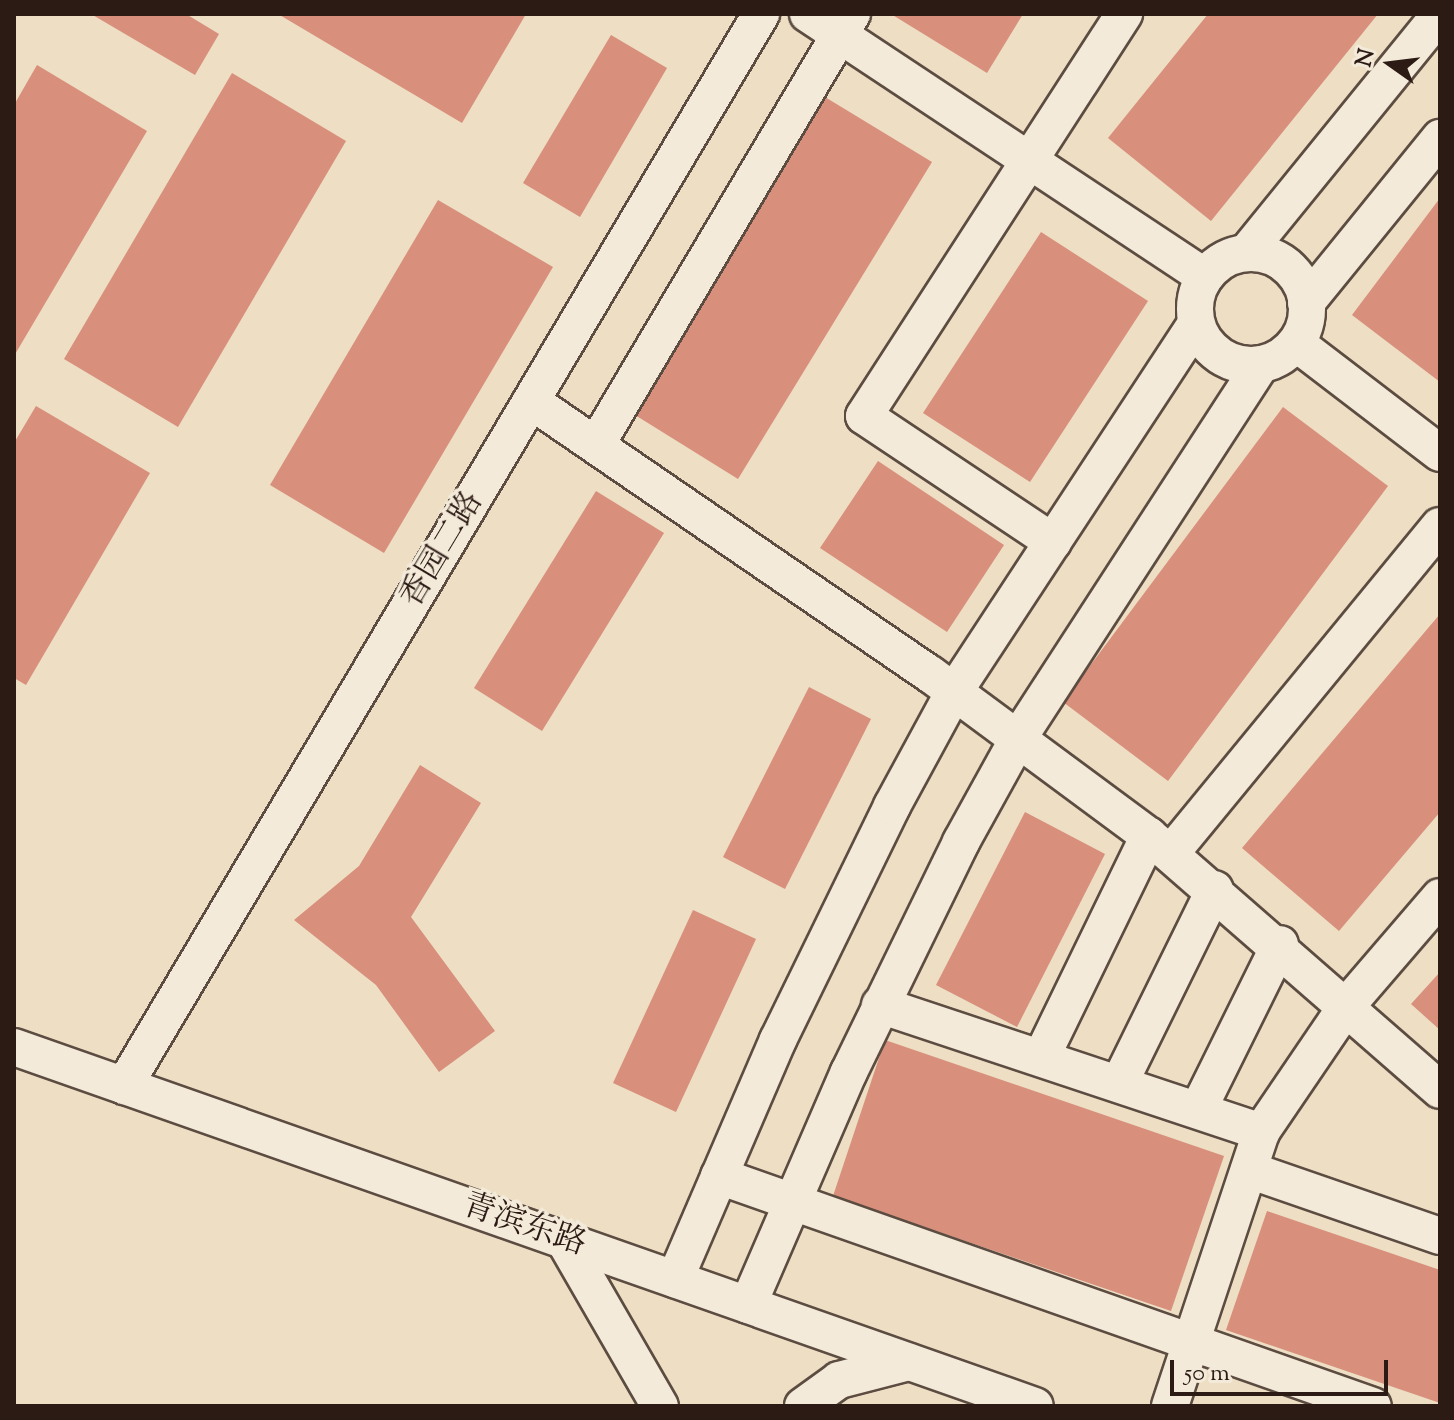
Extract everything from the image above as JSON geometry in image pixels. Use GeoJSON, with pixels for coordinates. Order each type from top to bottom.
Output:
{"type":"FeatureCollection","features":[{"type":"Feature","properties":{"kind":"street","name":"香园二路"},"geometry":{"type":"LineString","coordinates":[[124,1086],[761,14]]}},
{"type":"Feature","properties":{"kind":"street"},"geometry":{"type":"LineString","coordinates":[[808,14],[846,24],[1205,277]]}},
{"type":"Feature","properties":{"kind":"street"},"geometry":{"type":"LineString","coordinates":[[1053,542],[864,416],[1124,14]]}},
{"type":"Feature","properties":{"kind":"street"},"geometry":{"type":"LineString","coordinates":[[675,1279],[833,922],[954,692],[1196,323],[1205,277],[1246,253],[1440,14]]}},
{"type":"Feature","properties":{"kind":"street"},"geometry":{"type":"LineString","coordinates":[[596,445],[846,24]]}},
{"type":"Feature","properties":{"kind":"street"},"geometry":{"type":"LineString","coordinates":[[748,1305],[880,1005],[1019,737],[1261,365],[1296,343],[1306,303],[1440,138]]}},
{"type":"Feature","properties":{"kind":"street"},"geometry":{"type":"LineString","coordinates":[[1246,253],[1287,266],[1306,303]]}},
{"type":"Feature","properties":{"kind":"street"},"geometry":{"type":"LineString","coordinates":[[1196,323],[1220,357],[1261,365]]}},
{"type":"Feature","properties":{"kind":"street"},"geometry":{"type":"LineString","coordinates":[[1296,343],[1440,453]]}},
{"type":"Feature","properties":{"kind":"street"},"geometry":{"type":"LineString","coordinates":[[531,401],[1019,737],[1215,889],[1348,1004],[1440,1090]]}},
{"type":"Feature","properties":{"kind":"street"},"geometry":{"type":"LineString","coordinates":[[1041,1058],[1160,845],[1440,526]]}},
{"type":"Feature","properties":{"kind":"street"},"geometry":{"type":"LineString","coordinates":[[1119,1084],[1215,889]]}},
{"type":"Feature","properties":{"kind":"street"},"geometry":{"type":"LineString","coordinates":[[1170,1406],[1261,1132],[1348,1004],[1440,897]]}},
{"type":"Feature","properties":{"kind":"street"},"geometry":{"type":"LineString","coordinates":[[1198,1110],[1280,944]]}},
{"type":"Feature","properties":{"kind":"street"},"geometry":{"type":"LineString","coordinates":[[880,1005],[1261,1132]]}},
{"type":"Feature","properties":{"kind":"street","name":"青滨东路"},"geometry":{"type":"LineString","coordinates":[[14,1047],[1035,1406]]}},
{"type":"Feature","properties":{"kind":"street"},"geometry":{"type":"LineString","coordinates":[[1249,1170],[1440,1236]]}},
{"type":"Feature","properties":{"kind":"street"},"geometry":{"type":"LineString","coordinates":[[719,1176],[1373,1406]]}},
{"type":"Feature","properties":{"kind":"street"},"geometry":{"type":"LineString","coordinates":[[564,1240],[660,1406]]}},
{"type":"Feature","properties":{"kind":"street"},"geometry":{"type":"LineString","coordinates":[[803,1406],[839,1380],[909,1362]]}},
{"type":"Feature","properties":{"kind":"building"},"geometry":{"type":"Polygon","coordinates":[[[91,14],[186,14],[219,34],[195,75],[91,14]]]}},
{"type":"Feature","properties":{"kind":"building"},"geometry":{"type":"Polygon","coordinates":[[[278,14],[526,14],[462,123],[278,14]]]}},
{"type":"Feature","properties":{"kind":"building"},"geometry":{"type":"Polygon","coordinates":[[[891,14],[1023,14],[987,73],[891,14]]]}},
{"type":"Feature","properties":{"kind":"building"},"geometry":{"type":"Polygon","coordinates":[[[1208,14],[1378,14],[1211,221],[1108,138],[1208,14]]]}},
{"type":"Feature","properties":{"kind":"building"},"geometry":{"type":"Polygon","coordinates":[[[611,35],[667,68],[580,217],[523,183],[611,35]]]}},
{"type":"Feature","properties":{"kind":"building"},"geometry":{"type":"Polygon","coordinates":[[[37,65],[147,131],[14,356],[14,105],[37,65]]]}},
{"type":"Feature","properties":{"kind":"building"},"geometry":{"type":"Polygon","coordinates":[[[232,73],[346,141],[178,427],[64,359],[232,73]]]}},
{"type":"Feature","properties":{"kind":"building"},"geometry":{"type":"Polygon","coordinates":[[[820,94],[932,162],[738,479],[627,410],[820,94]]]}},
{"type":"Feature","properties":{"kind":"building"},"geometry":{"type":"Polygon","coordinates":[[[1440,198],[1440,382],[1352,315],[1440,198]]]}},
{"type":"Feature","properties":{"kind":"building"},"geometry":{"type":"Polygon","coordinates":[[[438,200],[553,267],[384,553],[270,485],[438,200]]]}},
{"type":"Feature","properties":{"kind":"building"},"geometry":{"type":"Polygon","coordinates":[[[1041,232],[1148,301],[1030,482],[923,413],[1041,232]]]}},
{"type":"Feature","properties":{"kind":"building"},"geometry":{"type":"Polygon","coordinates":[[[36,406],[150,473],[26,685],[14,678],[14,443],[36,406]]]}},
{"type":"Feature","properties":{"kind":"building"},"geometry":{"type":"Polygon","coordinates":[[[1283,407],[1388,486],[1168,781],[1063,702],[1283,407]]]}},
{"type":"Feature","properties":{"kind":"building"},"geometry":{"type":"Polygon","coordinates":[[[878,461],[1004,545],[947,632],[820,548],[878,461]]]}},
{"type":"Feature","properties":{"kind":"building"},"geometry":{"type":"Polygon","coordinates":[[[596,491],[664,533],[542,731],[474,688],[596,491]]]}},
{"type":"Feature","properties":{"kind":"building"},"geometry":{"type":"Polygon","coordinates":[[[1440,614],[1440,812],[1339,931],[1242,848],[1440,614]]]}},
{"type":"Feature","properties":{"kind":"building"},"geometry":{"type":"Polygon","coordinates":[[[809,687],[871,719],[785,889],[723,857],[809,687]]]}},
{"type":"Feature","properties":{"kind":"building"},"geometry":{"type":"Polygon","coordinates":[[[420,765],[481,803],[411,917],[495,1031],[439,1072],[376,985],[294,920],[359,866],[420,765]]]}},
{"type":"Feature","properties":{"kind":"building"},"geometry":{"type":"Polygon","coordinates":[[[1025,812],[1105,854],[1017,1027],[936,985],[1025,812]]]}},
{"type":"Feature","properties":{"kind":"building"},"geometry":{"type":"Polygon","coordinates":[[[693,910],[756,939],[676,1112],[613,1083],[693,910]]]}},
{"type":"Feature","properties":{"kind":"building"},"geometry":{"type":"Polygon","coordinates":[[[1440,972],[1440,1030],[1411,1004],[1440,972]]]}},
{"type":"Feature","properties":{"kind":"building"},"geometry":{"type":"Polygon","coordinates":[[[885,1040],[1224,1156],[1171,1311],[833,1196],[885,1040]]]}},
{"type":"Feature","properties":{"kind":"building"},"geometry":{"type":"Polygon","coordinates":[[[1267,1211],[1440,1270],[1440,1403],[1226,1330],[1267,1211]]]}}]}
